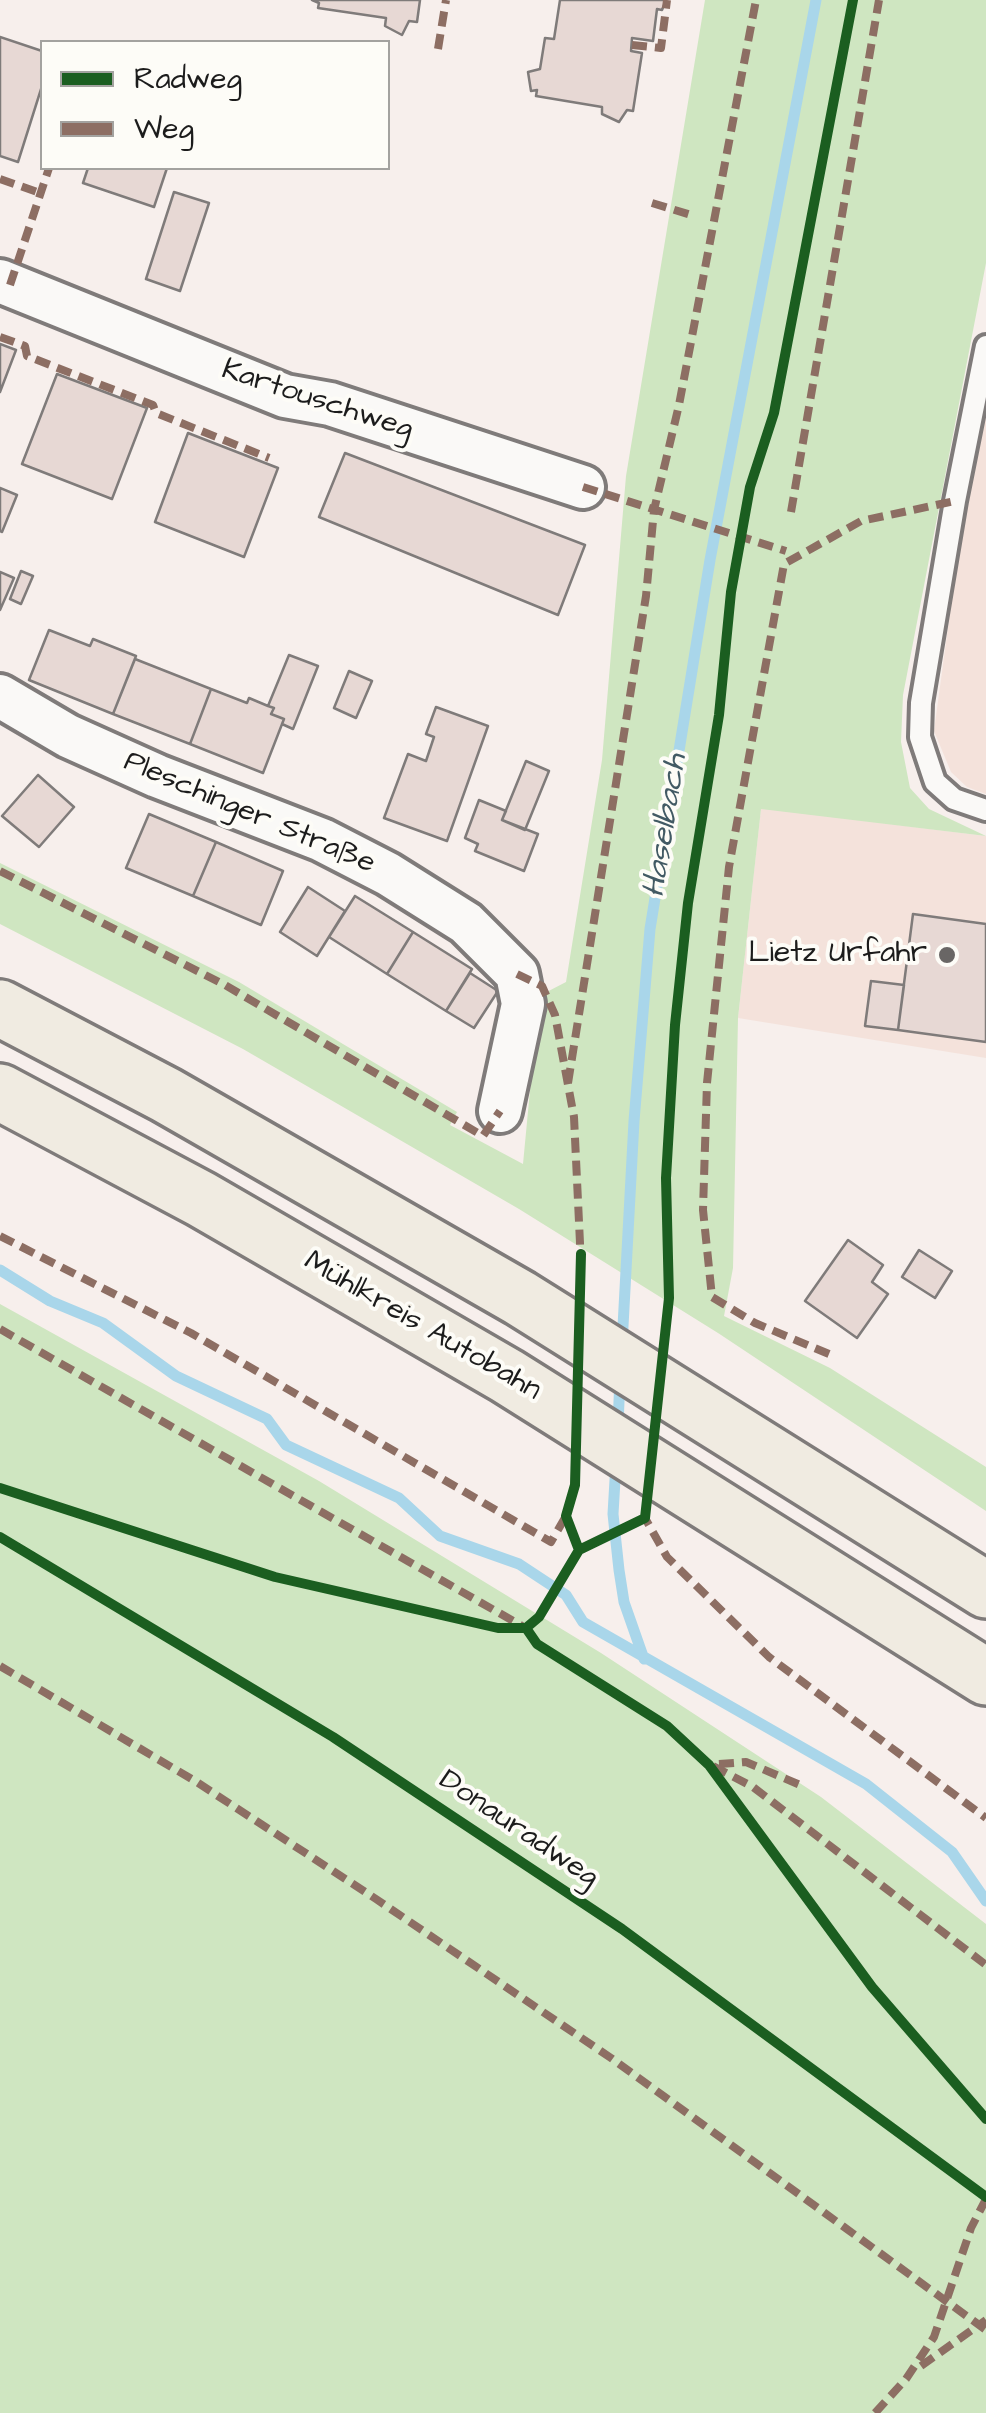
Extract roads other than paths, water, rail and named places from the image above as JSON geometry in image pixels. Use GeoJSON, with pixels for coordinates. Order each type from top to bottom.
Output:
{"type":"FeatureCollection","features":[{"type":"Feature","properties":{"kind":"highway"},"geometry":{"type":"LineString","coordinates":[[0,1008],[166,1095],[520,1298],[740,1432],[986,1590]]}},
{"type":"Feature","properties":{"kind":"highway","name":"Mühlkreis Autobahn"},"geometry":{"type":"LineString","coordinates":[[0,1092],[201,1199],[507,1376],[986,1677]]}},
{"type":"Feature","properties":{"kind":"street","name":"Kartouschweg"},"geometry":{"type":"LineString","coordinates":[[0,281],[284,396],[330,404],[582,487]]}},
{"type":"Feature","properties":{"kind":"street","name":"Pleschinger Straße"},"geometry":{"type":"LineString","coordinates":[[0,696],[68,736],[156,776],[322,840],[388,874],[466,923],[517,974],[523,1004],[500,1112]]}},
{"type":"Feature","properties":{"kind":"lane"},"geometry":{"type":"LineString","coordinates":[[986,346],[933,630],[920,737],[935,782],[954,799],[986,810]]}},
{"type":"Feature","properties":{"kind":"waterway","name":"Haselbach"},"geometry":{"type":"LineString","coordinates":[[622,1345],[634,1121],[650,929],[710,560],[816,0]]}},
{"type":"Feature","properties":{"kind":"waterway"},"geometry":{"type":"LineString","coordinates":[[0,1270],[50,1301],[103,1323],[176,1376],[267,1419],[286,1445],[399,1498],[440,1536],[519,1564],[566,1595],[583,1622],[866,1784],[952,1852],[986,1901]]}},
{"type":"Feature","properties":{"kind":"waterway","name":"Haselbach"},"geometry":{"type":"LineString","coordinates":[[618,1425],[620,1378]]}},
{"type":"Feature","properties":{"kind":"waterway","name":"Haselbach"},"geometry":{"type":"LineString","coordinates":[[616,1463],[613,1514],[619,1570],[624,1602],[644,1659]]}},
{"type":"Feature","properties":{"kind":"place","name":"Lietz Urfahr"},"geometry":{"type":"Point","coordinates":[947,955]}}]}
